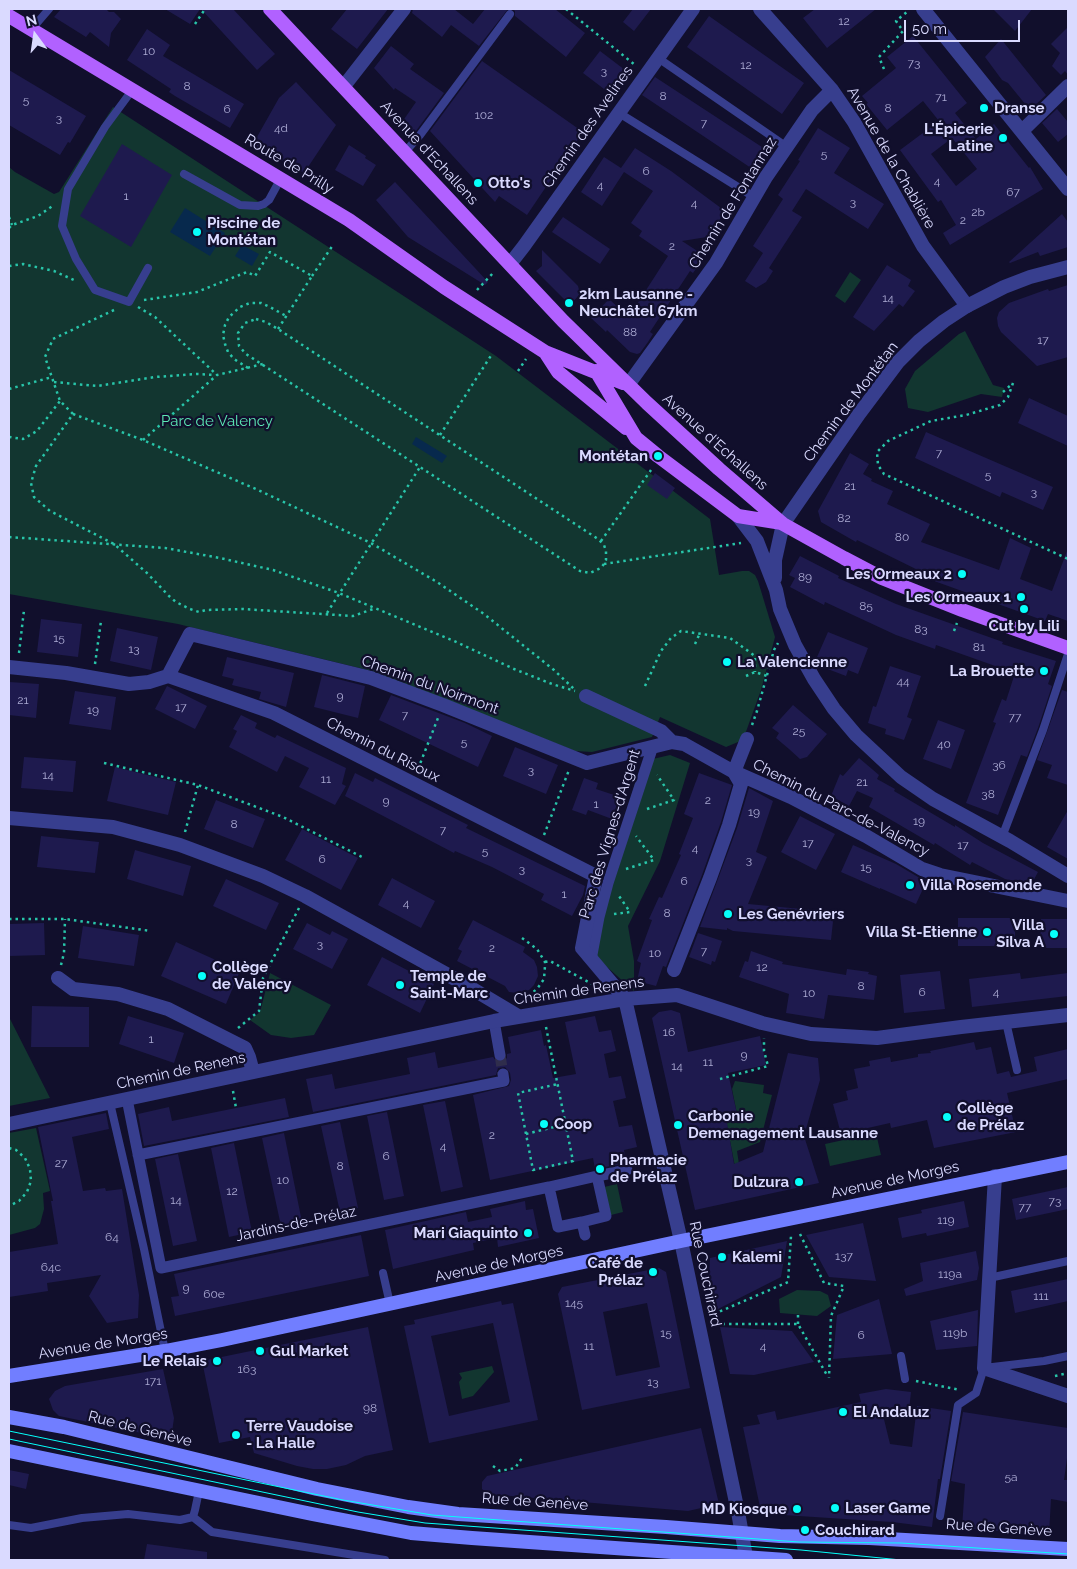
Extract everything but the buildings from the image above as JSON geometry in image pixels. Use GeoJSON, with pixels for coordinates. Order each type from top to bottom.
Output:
{"type":"FeatureCollection","features":[{"type":"Feature","properties":{"kind":"main road","name":"Avenue d'Echallens"},"geometry":{"type":"LineString","coordinates":[[270,9],[563,321],[628,385],[719,469],[783,524],[882,578],[962,610],[1068,648]]}},
{"type":"Feature","properties":{"kind":"main road","name":"Route de Prilly"},"geometry":{"type":"LineString","coordinates":[[9,16],[349,220],[444,287],[546,352],[628,385]]}},
{"type":"Feature","properties":{"kind":"main road","name":"Avenue d'Echallens"},"geometry":{"type":"LineString","coordinates":[[563,321],[598,374],[636,438],[738,516],[783,524]]}},
{"type":"Feature","properties":{"kind":"main road","name":"Route de Prilly"},"geometry":{"type":"LineString","coordinates":[[546,352],[558,372],[636,438]]}},
{"type":"Feature","properties":{"kind":"main road","name":"Avenue de Morges"},"geometry":{"type":"LineString","coordinates":[[9,1376],[165,1351],[681,1241],[1068,1162]]}},
{"type":"Feature","properties":{"kind":"main road","name":"Rue de Genève"},"geometry":{"type":"LineString","coordinates":[[9,1417],[64,1427],[308,1487],[408,1507],[458,1514],[666,1527],[743,1534],[936,1541],[1068,1549]]}},
{"type":"Feature","properties":{"kind":"main road"},"geometry":{"type":"LineString","coordinates":[[9,1451],[411,1533],[786,1560]]}},
{"type":"Feature","properties":{"kind":"street"},"geometry":{"type":"LineString","coordinates":[[344,86],[404,9]]}},
{"type":"Feature","properties":{"kind":"street","name":"Chemin des Avelines"},"geometry":{"type":"LineString","coordinates":[[510,264],[692,9]]}},
{"type":"Feature","properties":{"kind":"street","name":"Avenue de la Chablière"},"geometry":{"type":"LineString","coordinates":[[760,9],[832,90],[854,122],[923,246],[967,306]]}},
{"type":"Feature","properties":{"kind":"street"},"geometry":{"type":"LineString","coordinates":[[923,9],[1068,189]]}},
{"type":"Feature","properties":{"kind":"street"},"geometry":{"type":"LineString","coordinates":[[1022,131],[1068,86]]}},
{"type":"Feature","properties":{"kind":"street","name":"Chemin de Fontannaz"},"geometry":{"type":"LineString","coordinates":[[628,385],[716,263],[766,177],[812,110],[832,90]]}},
{"type":"Feature","properties":{"kind":"street","name":"Chemin de Montétan"},"geometry":{"type":"LineString","coordinates":[[783,524],[859,414],[898,362],[919,341],[937,326],[967,306],[1004,287],[1052,270],[1068,267]]}},
{"type":"Feature","properties":{"kind":"street"},"geometry":{"type":"LineString","coordinates":[[738,516],[757,541],[776,590],[780,609],[814,679],[834,709],[856,735],[901,777],[933,799],[1068,876]]}},
{"type":"Feature","properties":{"kind":"street"},"geometry":{"type":"LineString","coordinates":[[776,590],[775,560],[783,524]]}},
{"type":"Feature","properties":{"kind":"street","name":"Chemin du Noirmont"},"geometry":{"type":"LineString","coordinates":[[168,676],[190,634],[371,678],[587,763],[672,742]]}},
{"type":"Feature","properties":{"kind":"street"},"geometry":{"type":"LineString","coordinates":[[9,667],[66,673],[129,684],[149,682],[168,676]]}},
{"type":"Feature","properties":{"kind":"street","name":"Chemin du Risoux"},"geometry":{"type":"LineString","coordinates":[[168,676],[274,713],[596,876],[582,948],[625,999]]}},
{"type":"Feature","properties":{"kind":"street","name":"Chemin du Parc-de-Valency"},"geometry":{"type":"LineString","coordinates":[[581,694],[661,731],[672,742],[684,744],[734,772],[791,797],[866,836],[922,869],[940,875],[1068,901]]}},
{"type":"Feature","properties":{"kind":"street"},"geometry":{"type":"LineString","coordinates":[[674,970],[710,878],[741,784],[734,772],[747,738]]}},
{"type":"Feature","properties":{"kind":"street","name":"Parc des Vignes-d'Argent"},"geometry":{"type":"LineString","coordinates":[[591,960],[599,917],[611,874],[653,746]]}},
{"type":"Feature","properties":{"kind":"street"},"geometry":{"type":"LineString","coordinates":[[9,818],[113,827],[180,845],[263,876],[322,905],[518,1016]]}},
{"type":"Feature","properties":{"kind":"street"},"geometry":{"type":"LineString","coordinates":[[58,978],[73,989],[118,994],[168,1009],[245,1048],[253,1072]]}},
{"type":"Feature","properties":{"kind":"street","name":"Chemin de Renens"},"geometry":{"type":"LineString","coordinates":[[9,1124],[518,1016],[625,999],[676,994],[762,1023],[811,1034],[877,1038],[1068,1015]]}},
{"type":"Feature","properties":{"kind":"street","name":"Rue Couchirard"},"geometry":{"type":"LineString","coordinates":[[625,999],[681,1241],[743,1534],[746,1557]]}},
{"type":"Feature","properties":{"kind":"street"},"geometry":{"type":"LineString","coordinates":[[494,1021],[500,1055]]}},
{"type":"Feature","properties":{"kind":"street"},"geometry":{"type":"LineString","coordinates":[[138,1155],[504,1081],[503,1074]]}},
{"type":"Feature","properties":{"kind":"street","name":"Jardins-de-Prélaz"},"geometry":{"type":"LineString","coordinates":[[127,1099],[161,1268],[549,1187]]}},
{"type":"Feature","properties":{"kind":"street"},"geometry":{"type":"LineString","coordinates":[[597,1176],[606,1216],[558,1227],[549,1187],[597,1176],[627,1170]]}},
{"type":"Feature","properties":{"kind":"street"},"geometry":{"type":"LineString","coordinates":[[995,1176],[984,1368],[1068,1396]]}},
{"type":"Feature","properties":{"kind":"street"},"geometry":{"type":"LineString","coordinates":[[582,1222],[585,1235]]}},
{"type":"Feature","properties":{"kind":"lane"},"geometry":{"type":"LineString","coordinates":[[31,30],[49,9]]}},
{"type":"Feature","properties":{"kind":"lane"},"geometry":{"type":"LineString","coordinates":[[405,152],[420,135],[510,14]]}},
{"type":"Feature","properties":{"kind":"lane"},"geometry":{"type":"LineString","coordinates":[[658,58],[787,147]]}},
{"type":"Feature","properties":{"kind":"lane"},"geometry":{"type":"LineString","coordinates":[[132,89],[105,127],[68,189],[62,226],[76,259],[95,290],[129,302],[148,268]]}},
{"type":"Feature","properties":{"kind":"lane"},"geometry":{"type":"LineString","coordinates":[[619,113],[754,197]]}},
{"type":"Feature","properties":{"kind":"lane"},"geometry":{"type":"LineString","coordinates":[[184,174],[240,205],[258,206],[269,200],[281,178]]}},
{"type":"Feature","properties":{"kind":"lane"},"geometry":{"type":"LineString","coordinates":[[1002,837],[1044,730],[1068,654]]}},
{"type":"Feature","properties":{"kind":"lane"},"geometry":{"type":"LineString","coordinates":[[1006,1022],[1017,1070]]}},
{"type":"Feature","properties":{"kind":"lane"},"geometry":{"type":"LineString","coordinates":[[110,1103],[144,1249],[165,1351]]}},
{"type":"Feature","properties":{"kind":"lane"},"geometry":{"type":"LineString","coordinates":[[989,1278],[1068,1261]]}},
{"type":"Feature","properties":{"kind":"lane"},"geometry":{"type":"LineString","coordinates":[[384,1273],[390,1304]]}},
{"type":"Feature","properties":{"kind":"lane"},"geometry":{"type":"LineString","coordinates":[[901,1356],[908,1379]]}},
{"type":"Feature","properties":{"kind":"lane"},"geometry":{"type":"LineString","coordinates":[[940,1516],[958,1405],[976,1393],[984,1368],[1044,1361],[1068,1356]]}},
{"type":"Feature","properties":{"kind":"lane"},"geometry":{"type":"LineString","coordinates":[[193,1517],[199,1491]]}},
{"type":"Feature","properties":{"kind":"lane"},"geometry":{"type":"LineString","coordinates":[[9,1525],[31,1528],[82,1518],[128,1514],[180,1520],[193,1517]]}},
{"type":"Feature","properties":{"kind":"lane"},"geometry":{"type":"LineString","coordinates":[[193,1517],[212,1532],[385,1560]]}},
{"type":"Feature","properties":{"kind":"path"},"geometry":{"type":"LineString","coordinates":[[196,24],[205,9]]}},
{"type":"Feature","properties":{"kind":"path"},"geometry":{"type":"LineString","coordinates":[[566,9],[646,74]]}},
{"type":"Feature","properties":{"kind":"path"},"geometry":{"type":"LineString","coordinates":[[884,69],[879,57],[903,31],[896,22],[908,11]]}},
{"type":"Feature","properties":{"kind":"path"},"geometry":{"type":"LineString","coordinates":[[9,216],[10,226],[38,216],[58,201],[68,189]]}},
{"type":"Feature","properties":{"kind":"path"},"geometry":{"type":"LineString","coordinates":[[278,329],[332,245]]}},
{"type":"Feature","properties":{"kind":"path"},"geometry":{"type":"LineString","coordinates":[[312,276],[270,252],[255,276],[247,272],[197,292],[129,302],[53,339],[45,357],[60,401],[74,414],[143,440],[258,490],[371,544],[437,582],[484,614],[581,694]]}},
{"type":"Feature","properties":{"kind":"path"},"geometry":{"type":"LineString","coordinates":[[9,266],[23,264],[54,271],[95,290]]}},
{"type":"Feature","properties":{"kind":"path"},"geometry":{"type":"LineString","coordinates":[[477,290],[494,272]]}},
{"type":"Feature","properties":{"kind":"path"},"geometry":{"type":"LineString","coordinates":[[129,302],[155,317],[217,376]]}},
{"type":"Feature","properties":{"kind":"path"},"geometry":{"type":"LineString","coordinates":[[248,368],[234,359],[228,352],[225,344],[223,334],[229,317],[240,307],[250,303],[270,307],[286,316]]}},
{"type":"Feature","properties":{"kind":"path"},"geometry":{"type":"LineString","coordinates":[[256,319],[278,329],[601,541],[606,551],[604,564],[601,568],[590,573],[580,571],[262,364],[243,351],[238,340],[238,333],[245,323],[256,319]]}},
{"type":"Feature","properties":{"kind":"path"},"geometry":{"type":"LineString","coordinates":[[440,436],[492,354]]}},
{"type":"Feature","properties":{"kind":"path"},"geometry":{"type":"LineString","coordinates":[[518,371],[526,359]]}},
{"type":"Feature","properties":{"kind":"path"},"geometry":{"type":"LineString","coordinates":[[54,382],[97,386],[155,377],[197,374],[217,376],[262,364]]}},
{"type":"Feature","properties":{"kind":"path"},"geometry":{"type":"LineString","coordinates":[[143,440],[217,376]]}},
{"type":"Feature","properties":{"kind":"path"},"geometry":{"type":"LineString","coordinates":[[9,389],[52,377]]}},
{"type":"Feature","properties":{"kind":"path"},"geometry":{"type":"LineString","coordinates":[[1003,392],[1013,383],[1008,397],[1000,405],[931,422],[888,441],[877,452],[878,465],[884,474],[1068,559]]}},
{"type":"Feature","properties":{"kind":"path"},"geometry":{"type":"LineString","coordinates":[[9,437],[23,439],[37,432],[60,401]]}},
{"type":"Feature","properties":{"kind":"path"},"geometry":{"type":"LineString","coordinates":[[74,414],[36,466],[31,483],[34,496],[50,511],[114,544],[176,602],[190,610],[199,612],[206,610],[242,609],[354,616],[376,608]]}},
{"type":"Feature","properties":{"kind":"path"},"geometry":{"type":"LineString","coordinates":[[326,614],[420,467]]}},
{"type":"Feature","properties":{"kind":"path"},"geometry":{"type":"LineString","coordinates":[[601,541],[651,470]]}},
{"type":"Feature","properties":{"kind":"path"},"geometry":{"type":"LineString","coordinates":[[9,537],[165,548],[273,570],[339,593],[514,669],[581,694]]}},
{"type":"Feature","properties":{"kind":"path"},"geometry":{"type":"LineString","coordinates":[[604,564],[748,542]]}},
{"type":"Feature","properties":{"kind":"path"},"geometry":{"type":"LineString","coordinates":[[19,651],[24,610]]}},
{"type":"Feature","properties":{"kind":"path"},"geometry":{"type":"LineString","coordinates":[[95,664],[101,621]]}},
{"type":"Feature","properties":{"kind":"path"},"geometry":{"type":"LineString","coordinates":[[954,631],[958,622]]}},
{"type":"Feature","properties":{"kind":"path"},"geometry":{"type":"LineString","coordinates":[[645,686],[661,651],[671,638],[680,631],[730,638],[755,656],[754,672]]}},
{"type":"Feature","properties":{"kind":"path"},"geometry":{"type":"LineString","coordinates":[[695,644],[700,633]]}},
{"type":"Feature","properties":{"kind":"path"},"geometry":{"type":"LineString","coordinates":[[747,738],[757,711],[774,650],[780,640]]}},
{"type":"Feature","properties":{"kind":"path"},"geometry":{"type":"LineString","coordinates":[[746,676],[754,672],[767,676]]}},
{"type":"Feature","properties":{"kind":"path"},"geometry":{"type":"LineString","coordinates":[[412,783],[443,705]]}},
{"type":"Feature","properties":{"kind":"path"},"geometry":{"type":"LineString","coordinates":[[539,846],[573,758]]}},
{"type":"Feature","properties":{"kind":"path"},"geometry":{"type":"LineString","coordinates":[[611,874],[654,860],[630,820],[674,800],[648,761]]}},
{"type":"Feature","properties":{"kind":"path"},"geometry":{"type":"LineString","coordinates":[[104,763],[198,785],[283,817],[362,857]]}},
{"type":"Feature","properties":{"kind":"path"},"geometry":{"type":"LineString","coordinates":[[184,833],[198,785]]}},
{"type":"Feature","properties":{"kind":"path"},"geometry":{"type":"LineString","coordinates":[[235,1030],[259,1011],[263,978],[300,906]]}},
{"type":"Feature","properties":{"kind":"path"},"geometry":{"type":"LineString","coordinates":[[9,919],[66,919],[151,931]]}},
{"type":"Feature","properties":{"kind":"path"},"geometry":{"type":"LineString","coordinates":[[58,978],[64,953],[66,919]]}},
{"type":"Feature","properties":{"kind":"path"},"geometry":{"type":"LineString","coordinates":[[522,938],[537,949],[544,962],[544,979],[537,989],[525,999]]}},
{"type":"Feature","properties":{"kind":"path"},"geometry":{"type":"LineString","coordinates":[[544,962],[550,961],[596,988]]}},
{"type":"Feature","properties":{"kind":"path"},"geometry":{"type":"LineString","coordinates":[[545,1023],[558,1084],[573,1161],[533,1170],[518,1093],[558,1084]]}},
{"type":"Feature","properties":{"kind":"path"},"geometry":{"type":"LineString","coordinates":[[720,1079],[768,1066],[764,1050],[764,1036]]}},
{"type":"Feature","properties":{"kind":"path"},"geometry":{"type":"LineString","coordinates":[[232,1087],[236,1108]]}},
{"type":"Feature","properties":{"kind":"path"},"geometry":{"type":"LineString","coordinates":[[526,1134],[566,1124]]}},
{"type":"Feature","properties":{"kind":"path"},"geometry":{"type":"LineString","coordinates":[[9,1148],[16,1150],[25,1158],[30,1169],[31,1181],[27,1192],[19,1201],[9,1206]]}},
{"type":"Feature","properties":{"kind":"path"},"geometry":{"type":"LineString","coordinates":[[798,1315],[798,1324],[829,1378],[831,1316],[844,1286],[824,1283],[800,1234]]}},
{"type":"Feature","properties":{"kind":"path"},"geometry":{"type":"LineString","coordinates":[[714,1314],[788,1282],[791,1236]]}},
{"type":"Feature","properties":{"kind":"path"},"geometry":{"type":"LineString","coordinates":[[716,1324],[798,1324]]}},
{"type":"Feature","properties":{"kind":"path"},"geometry":{"type":"LineString","coordinates":[[908,1379],[976,1393]]}},
{"type":"Feature","properties":{"kind":"path"},"geometry":{"type":"LineString","coordinates":[[492,1466],[500,1471],[515,1468],[522,1458]]}},
{"type":"Feature","properties":{"kind":"green space","name":"Parc de Valency"},"geometry":{"type":"Polygon","coordinates":[[[113,107],[496,356],[710,519],[719,575],[749,571],[755,575],[775,637],[761,690],[743,740],[726,747],[660,717],[652,737],[592,752],[575,751],[372,671],[178,624],[9,594],[9,167],[54,194],[59,192],[113,107]]]}},
{"type":"Feature","properties":{"kind":"green space"},"geometry":{"type":"Polygon","coordinates":[[[850,272],[861,280],[845,303],[835,296],[850,272]]]}},
{"type":"Feature","properties":{"kind":"green space"},"geometry":{"type":"Polygon","coordinates":[[[965,331],[993,385],[1004,388],[1002,397],[981,394],[928,412],[908,408],[905,389],[915,371],[965,331]]]}},
{"type":"Feature","properties":{"kind":"green space"},"geometry":{"type":"Polygon","coordinates":[[[670,755],[690,763],[660,861],[628,926],[634,961],[634,991],[589,951],[597,911],[636,780],[644,761],[670,755]]]}},
{"type":"Feature","properties":{"kind":"green space"},"geometry":{"type":"Polygon","coordinates":[[[270,973],[331,1005],[314,1035],[291,1038],[271,1035],[250,1020],[260,1012],[270,973]]]}},
{"type":"Feature","properties":{"kind":"green space"},"geometry":{"type":"Polygon","coordinates":[[[9,1017],[50,1098],[9,1106],[9,1017]]]}},
{"type":"Feature","properties":{"kind":"green space"},"geometry":{"type":"Polygon","coordinates":[[[735,1081],[764,1085],[763,1093],[772,1095],[760,1142],[737,1151],[739,1164],[737,1177],[726,1120],[727,1117],[737,1114],[732,1089],[735,1081]]]}},
{"type":"Feature","properties":{"kind":"green space"},"geometry":{"type":"Polygon","coordinates":[[[36,1128],[50,1191],[43,1193],[44,1209],[40,1224],[35,1228],[9,1235],[9,1133],[36,1128]]]}},
{"type":"Feature","properties":{"kind":"green space"},"geometry":{"type":"Polygon","coordinates":[[[876,1133],[881,1155],[830,1166],[825,1144],[876,1133]]]}},
{"type":"Feature","properties":{"kind":"green space"},"geometry":{"type":"Polygon","coordinates":[[[617,1184],[623,1212],[611,1215],[604,1187],[617,1184]]]}},
{"type":"Feature","properties":{"kind":"green space"},"geometry":{"type":"Polygon","coordinates":[[[797,1290],[820,1291],[828,1295],[831,1306],[817,1316],[780,1313],[779,1299],[797,1290]]]}},
{"type":"Feature","properties":{"kind":"green space"},"geometry":{"type":"Polygon","coordinates":[[[492,1366],[494,1372],[473,1396],[462,1399],[459,1382],[462,1378],[459,1373],[492,1366]]]}},
{"type":"Feature","properties":{"kind":"water","name":"Piscine de Montétan"},"geometry":{"type":"Polygon","coordinates":[[[185,208],[225,233],[210,256],[170,232],[185,208]]]}},
{"type":"Feature","properties":{"kind":"water"},"geometry":{"type":"Polygon","coordinates":[[[242,245],[259,254],[252,266],[235,256],[242,245]]]}},
{"type":"Feature","properties":{"kind":"water"},"geometry":{"type":"Polygon","coordinates":[[[416,437],[447,456],[442,463],[412,444],[416,437]]]}},
{"type":"Feature","properties":{"kind":"tunnel"},"geometry":{"type":"LineString","coordinates":[[500,1055],[503,1074]]}},
{"type":"Feature","properties":{"kind":"tram line"},"geometry":{"type":"LineString","coordinates":[[9,1431],[343,1500],[432,1515],[799,1542],[901,1543],[1068,1554]]}},
{"type":"Feature","properties":{"kind":"tram line"},"geometry":{"type":"LineString","coordinates":[[9,1439],[358,1512],[425,1523],[801,1550],[901,1560]]}},
{"type":"Feature","properties":{"kind":"place","name":"Dranse"},"geometry":{"type":"Point","coordinates":[984,108]}},
{"type":"Feature","properties":{"kind":"place","name":"L'Épicerie Latine"},"geometry":{"type":"Point","coordinates":[1003,138]}},
{"type":"Feature","properties":{"kind":"place","name":"Otto's"},"geometry":{"type":"Point","coordinates":[478,183]}},
{"type":"Feature","properties":{"kind":"place","name":"Piscine de Montétan"},"geometry":{"type":"Point","coordinates":[197,232]}},
{"type":"Feature","properties":{"kind":"place","name":"2km Lausanne - Neuchâtel 67km"},"geometry":{"type":"Point","coordinates":[569,303]}},
{"type":"Feature","properties":{"kind":"place","name":"Montétan"},"geometry":{"type":"Point","coordinates":[658,456]}},
{"type":"Feature","properties":{"kind":"place","name":"Les Ormeaux 2"},"geometry":{"type":"Point","coordinates":[962,574]}},
{"type":"Feature","properties":{"kind":"place","name":"Les Ormeaux 1"},"geometry":{"type":"Point","coordinates":[1021,597]}},
{"type":"Feature","properties":{"kind":"place","name":"Cut by Lili"},"geometry":{"type":"Point","coordinates":[1024,609]}},
{"type":"Feature","properties":{"kind":"place","name":"La Valencienne"},"geometry":{"type":"Point","coordinates":[727,662]}},
{"type":"Feature","properties":{"kind":"place","name":"La Brouette"},"geometry":{"type":"Point","coordinates":[1044,671]}},
{"type":"Feature","properties":{"kind":"place","name":"Villa Rosemonde"},"geometry":{"type":"Point","coordinates":[910,885]}},
{"type":"Feature","properties":{"kind":"place","name":"Les Genévriers"},"geometry":{"type":"Point","coordinates":[728,914]}},
{"type":"Feature","properties":{"kind":"place","name":"Villa St-Etienne"},"geometry":{"type":"Point","coordinates":[987,932]}},
{"type":"Feature","properties":{"kind":"place","name":"Villa Silva A"},"geometry":{"type":"Point","coordinates":[1054,934]}},
{"type":"Feature","properties":{"kind":"place","name":"Collège de Valency"},"geometry":{"type":"Point","coordinates":[202,976]}},
{"type":"Feature","properties":{"kind":"place","name":"Temple de Saint-Marc"},"geometry":{"type":"Point","coordinates":[400,985]}},
{"type":"Feature","properties":{"kind":"place","name":"Collège de Prélaz"},"geometry":{"type":"Point","coordinates":[947,1117]}},
{"type":"Feature","properties":{"kind":"place","name":"Coop"},"geometry":{"type":"Point","coordinates":[544,1124]}},
{"type":"Feature","properties":{"kind":"place","name":"Carbonie Demenagement Lausanne"},"geometry":{"type":"Point","coordinates":[678,1125]}},
{"type":"Feature","properties":{"kind":"place","name":"Pharmacie de Prélaz"},"geometry":{"type":"Point","coordinates":[600,1169]}},
{"type":"Feature","properties":{"kind":"place","name":"Dulzura"},"geometry":{"type":"Point","coordinates":[799,1182]}},
{"type":"Feature","properties":{"kind":"place","name":"Mari Giaquinto"},"geometry":{"type":"Point","coordinates":[528,1233]}},
{"type":"Feature","properties":{"kind":"place","name":"Kalemi"},"geometry":{"type":"Point","coordinates":[722,1257]}},
{"type":"Feature","properties":{"kind":"place","name":"Café de Prélaz"},"geometry":{"type":"Point","coordinates":[653,1272]}},
{"type":"Feature","properties":{"kind":"place","name":"Gul Market"},"geometry":{"type":"Point","coordinates":[260,1351]}},
{"type":"Feature","properties":{"kind":"place","name":"Le Relais"},"geometry":{"type":"Point","coordinates":[217,1361]}},
{"type":"Feature","properties":{"kind":"place","name":"El Andaluz"},"geometry":{"type":"Point","coordinates":[843,1412]}},
{"type":"Feature","properties":{"kind":"place","name":"Terre Vaudoise - La Halle"},"geometry":{"type":"Point","coordinates":[236,1435]}},
{"type":"Feature","properties":{"kind":"place","name":"Laser Game"},"geometry":{"type":"Point","coordinates":[835,1508]}},
{"type":"Feature","properties":{"kind":"place","name":"MD Kiosque"},"geometry":{"type":"Point","coordinates":[797,1509]}},
{"type":"Feature","properties":{"kind":"place","name":"Couchirard"},"geometry":{"type":"Point","coordinates":[805,1530]}}]}
